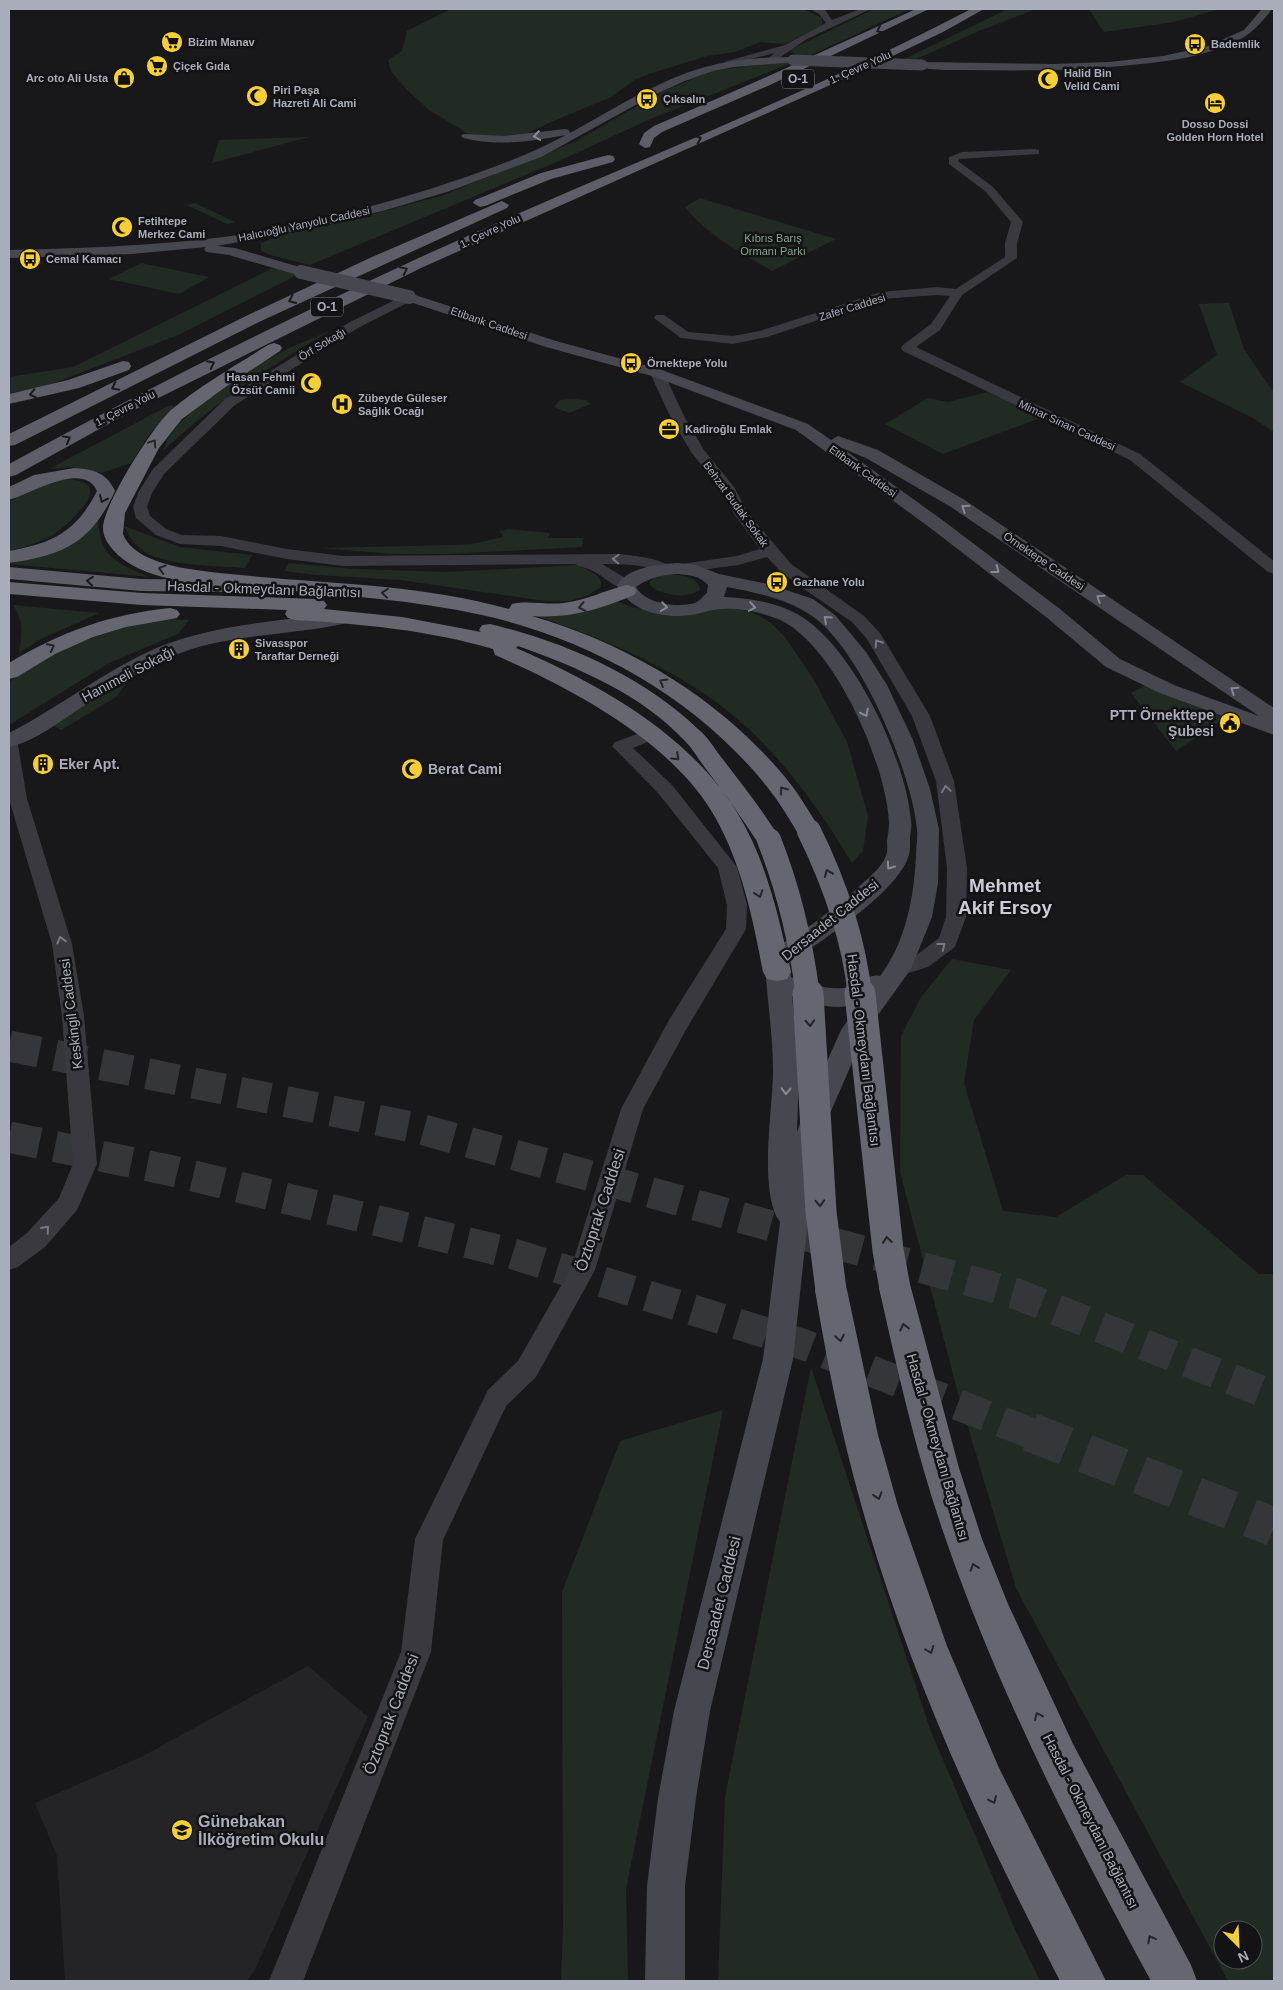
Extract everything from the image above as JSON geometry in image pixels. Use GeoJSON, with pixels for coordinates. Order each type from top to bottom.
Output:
{"type":"FeatureCollection","features":[{"type":"Feature","properties":{"kind":"highway","name":"1. Çevre Yolu"},"geometry":{"type":"LineString","coordinates":[[9,471],[126,407],[274,332],[416,265],[759,112],[792,103],[938,40],[984,11]]}},
{"type":"Feature","properties":{"kind":"highway","name":"1. Çevre Yolu"},"geometry":{"type":"LineString","coordinates":[[9,442],[156,366],[352,272],[608,159],[865,50],[928,13]]}},
{"type":"Feature","properties":{"kind":"highway"},"geometry":{"type":"LineString","coordinates":[[9,425],[325,269],[546,176],[608,159]]}},
{"type":"Feature","properties":{"kind":"highway"},"geometry":{"type":"LineString","coordinates":[[9,486],[46,463],[152,408],[360,308],[626,176],[653,159]]}},
{"type":"Feature","properties":{"kind":"highway"},"geometry":{"type":"LineString","coordinates":[[9,399],[46,392],[90,378],[177,342]]}},
{"type":"Feature","properties":{"kind":"highway"},"geometry":{"type":"LineString","coordinates":[[274,348],[218,384],[176,415],[164,428],[151,446],[115,513],[112,524],[114,536],[122,547],[132,557],[148,565],[188,574],[296,587]]}},
{"type":"Feature","properties":{"kind":"highway"},"geometry":{"type":"LineString","coordinates":[[9,494],[40,479],[70,474],[96,477],[102,481],[106,491],[91,520],[72,537],[39,551],[9,557]]}},
{"type":"Feature","properties":{"kind":"highway","name":"Hasdal - Okmeydanı Bağlantısı"},"geometry":{"type":"LineString","coordinates":[[9,573],[141,585],[296,587],[433,599],[474,607],[540,626],[591,645],[663,682],[712,716],[748,748],[778,783],[797,808],[832,882],[852,950],[860,991],[888,1250],[895,1288],[920,1395],[976,1572],[1008,1654],[1049,1740],[1140,1919],[1175,1981]]}},
{"type":"Feature","properties":{"kind":"highway","name":"Hasdal - Okmeydanı Bağlantısı"},"geometry":{"type":"LineString","coordinates":[[9,588],[142,599],[382,609],[448,620],[523,640],[610,677],[677,722],[694,738],[743,800],[769,840],[784,877],[802,950],[810,1014],[821,1212],[831,1290],[845,1368],[860,1435],[912,1604],[938,1670],[986,1785],[1042,1904],[1084,1981]]}},
{"type":"Feature","properties":{"kind":"highway"},"geometry":{"type":"LineString","coordinates":[[433,599],[479,601],[544,611],[570,610],[594,605],[627,588]]}},
{"type":"Feature","properties":{"kind":"highway"},"geometry":{"type":"LineString","coordinates":[[9,594],[86,604],[205,612],[248,623],[349,617],[378,620],[469,636],[525,652],[601,684],[707,755]]}},
{"type":"Feature","properties":{"kind":"highway"},"geometry":{"type":"LineString","coordinates":[[9,672],[52,646],[107,624],[147,616],[205,612]]}},
{"type":"Feature","properties":{"kind":"highway"},"geometry":{"type":"LineString","coordinates":[[469,636],[506,651],[605,701],[651,734],[706,787],[725,812],[753,874],[766,918],[777,972]]}},
{"type":"Feature","properties":{"kind":"main road"},"geometry":{"type":"LineString","coordinates":[[1251,27],[1257,9]]}},
{"type":"Feature","properties":{"kind":"main road"},"geometry":{"type":"LineString","coordinates":[[634,101],[651,88],[676,75],[704,67],[773,54],[794,58],[1013,68],[1107,65],[1183,54],[1223,44],[1263,19],[1268,9]]}},
{"type":"Feature","properties":{"kind":"main road"},"geometry":{"type":"LineString","coordinates":[[634,101],[672,82],[700,72],[773,54]]}},
{"type":"Feature","properties":{"kind":"main road","name":"Halıcıoğlu Yanyolu Caddesi"},"geometry":{"type":"LineString","coordinates":[[9,248],[155,242],[236,242],[355,214],[453,185],[532,156],[570,138],[634,101]]}},
{"type":"Feature","properties":{"kind":"main road"},"geometry":{"type":"LineString","coordinates":[[472,151],[464,139],[489,141],[517,139],[585,129]]}},
{"type":"Feature","properties":{"kind":"main road","name":"Halıcıoğlu Yanyolu Caddesi"},"geometry":{"type":"LineString","coordinates":[[236,242],[286,224],[334,212],[539,148],[585,129]]}},
{"type":"Feature","properties":{"kind":"main road"},"geometry":{"type":"LineString","coordinates":[[9,254],[194,247],[236,242]]}},
{"type":"Feature","properties":{"kind":"main road","name":"Etibank Caddesi"},"geometry":{"type":"LineString","coordinates":[[236,242],[302,270]]}},
{"type":"Feature","properties":{"kind":"main road","name":"Etibank Caddesi"},"geometry":{"type":"LineString","coordinates":[[236,242],[266,258],[302,270],[409,297],[560,347],[657,373],[802,427],[1029,595],[1113,663],[1167,689],[1249,721],[1263,718],[1273,720]]}},
{"type":"Feature","properties":{"kind":"main road","name":"Örnektepe Caddesi"},"geometry":{"type":"LineString","coordinates":[[802,427],[872,454],[957,503],[1273,720]]}},
{"type":"Feature","properties":{"kind":"main road"},"geometry":{"type":"LineString","coordinates":[[850,462],[860,456],[872,454]]}},
{"type":"Feature","properties":{"kind":"main road"},"geometry":{"type":"LineString","coordinates":[[627,588],[633,578],[643,573],[672,568]]}},
{"type":"Feature","properties":{"kind":"main road","name":"Dersaadet Caddesi"},"geometry":{"type":"LineString","coordinates":[[665,1981],[666,1886],[692,1711],[778,1359],[792,1228],[806,1149],[815,1118],[854,1030],[899,969],[920,917],[926,883],[928,829],[919,789],[902,740],[877,685],[859,656],[828,619],[806,603],[760,588],[713,578],[693,569],[672,568]]}},
{"type":"Feature","properties":{"kind":"main road"},"geometry":{"type":"LineString","coordinates":[[704,606],[713,600],[718,593],[718,586],[713,578]]}},
{"type":"Feature","properties":{"kind":"main road","name":"Dersaadet Caddesi"},"geometry":{"type":"LineString","coordinates":[[627,588],[636,600],[663,608],[692,609],[720,603],[748,606],[776,612],[792,618],[817,639],[850,683],[873,728],[884,756],[897,803],[901,821],[897,856],[876,886],[783,955],[777,963],[786,1070],[782,1186],[792,1228]]}},
{"type":"Feature","properties":{"kind":"main road","name":"Hanımeli Sokağı"},"geometry":{"type":"LineString","coordinates":[[9,732],[170,644],[242,629],[248,623]]}},
{"type":"Feature","properties":{"kind":"main road","name":"Hanımeli Sokağı"},"geometry":{"type":"LineString","coordinates":[[9,741],[44,723],[78,700],[160,654],[248,623]]}},
{"type":"Feature","properties":{"kind":"main road"},"geometry":{"type":"LineString","coordinates":[[777,972],[787,985],[815,996],[849,997],[875,985],[899,969]]}},
{"type":"Feature","properties":{"kind":"street"},"geometry":{"type":"LineString","coordinates":[[814,9],[822,12],[829,21]]}},
{"type":"Feature","properties":{"kind":"street"},"geometry":{"type":"LineString","coordinates":[[773,54],[829,21],[841,19],[867,9]]}},
{"type":"Feature","properties":{"kind":"street"},"geometry":{"type":"LineString","coordinates":[[773,54],[794,58]]}},
{"type":"Feature","properties":{"kind":"street"},"geometry":{"type":"LineString","coordinates":[[958,293],[1012,258],[1011,243],[1017,222],[989,189],[953,162],[954,157],[962,155],[1035,152]]}},
{"type":"Feature","properties":{"kind":"street","name":"Zafer Caddesi"},"geometry":{"type":"LineString","coordinates":[[660,318],[685,335],[733,340],[763,334],[881,296],[937,291],[958,293]]}},
{"type":"Feature","properties":{"kind":"street","name":"Mimar Sinan Caddesi"},"geometry":{"type":"LineString","coordinates":[[958,293],[936,327],[907,348],[1135,457],[1274,569]]}},
{"type":"Feature","properties":{"kind":"street","name":"Örf Sokağı"},"geometry":{"type":"LineString","coordinates":[[409,297],[354,325],[230,402],[158,472],[145,493],[140,508],[143,518],[161,532],[180,539],[221,541],[287,554],[343,561],[548,558]]}},
{"type":"Feature","properties":{"kind":"street","name":"Behzat Budak Sokak"},"geometry":{"type":"LineString","coordinates":[[657,373],[677,416],[698,452],[729,490],[741,514],[785,567],[858,619],[874,637],[921,716],[945,781],[957,868],[956,917],[948,942],[921,962],[899,969]]}},
{"type":"Feature","properties":{"kind":"street"},"geometry":{"type":"LineString","coordinates":[[548,558],[622,559],[672,568],[738,560],[770,551]]}},
{"type":"Feature","properties":{"kind":"street"},"geometry":{"type":"LineString","coordinates":[[548,558],[587,563],[627,588]]}},
{"type":"Feature","properties":{"kind":"street"},"geometry":{"type":"LineString","coordinates":[[713,578],[738,560]]}},
{"type":"Feature","properties":{"kind":"street","name":"Öztoprak Caddesi"},"geometry":{"type":"LineString","coordinates":[[286,1981],[416,1652],[429,1539],[497,1398],[527,1369],[583,1270],[632,1109],[677,1026],[736,929],[737,905],[727,868],[665,789],[620,746],[651,734]]}},
{"type":"Feature","properties":{"kind":"street","name":"Keskingil Caddesi"},"geometry":{"type":"LineString","coordinates":[[9,745],[18,799],[62,944],[73,1016],[85,1164],[69,1203],[36,1240],[9,1260]]}},
{"type":"Feature","properties":{"kind":"shaded area","name":"Günebakan İlköğretim Okulu"},"geometry":{"type":"Polygon","coordinates":[[[308,1666],[368,1717],[254,1972],[246,1981],[65,1981],[57,1856],[35,1803],[141,1757],[308,1666]]]}},
{"type":"Feature","properties":{"kind":"green space"},"geometry":{"type":"Polygon","coordinates":[[[451,9],[803,9],[822,18],[822,26],[785,44],[760,42],[735,52],[707,56],[649,74],[636,79],[611,97],[520,137],[475,138],[429,110],[406,89],[391,71],[388,60],[402,51],[407,31],[451,9]]]}},
{"type":"Feature","properties":{"kind":"green space"},"geometry":{"type":"Polygon","coordinates":[[[874,9],[910,9],[811,55],[798,56],[790,50],[874,9]]]}},
{"type":"Feature","properties":{"kind":"green space"},"geometry":{"type":"Polygon","coordinates":[[[1008,9],[1036,9],[979,31],[914,60],[904,59],[1008,9]]]}},
{"type":"Feature","properties":{"kind":"green space"},"geometry":{"type":"Polygon","coordinates":[[[1089,9],[1220,9],[1174,22],[1104,32],[1089,9]]]}},
{"type":"Feature","properties":{"kind":"green space"},"geometry":{"type":"Polygon","coordinates":[[[794,62],[648,120],[559,161],[310,265],[261,251],[261,243],[285,234],[342,222],[441,196],[576,141],[664,91],[712,71],[762,64],[794,62]]]}},
{"type":"Feature","properties":{"kind":"green space"},"geometry":{"type":"Polygon","coordinates":[[[309,137],[212,163],[219,140],[309,137]]]}},
{"type":"Feature","properties":{"kind":"green space","name":"Kıbrıs Barış Ormanı Parkı"},"geometry":{"type":"Polygon","coordinates":[[[700,198],[836,239],[772,271],[725,243],[694,217],[685,207],[700,198]]]}},
{"type":"Feature","properties":{"kind":"green space"},"geometry":{"type":"Polygon","coordinates":[[[195,203],[235,222],[227,224],[187,205],[195,203]]]}},
{"type":"Feature","properties":{"kind":"green space"},"geometry":{"type":"Polygon","coordinates":[[[141,263],[209,277],[179,294],[109,279],[141,263]]]}},
{"type":"Feature","properties":{"kind":"green space"},"geometry":{"type":"Polygon","coordinates":[[[273,268],[299,274],[178,335],[44,387],[9,393],[9,377],[73,367],[273,268]]]}},
{"type":"Feature","properties":{"kind":"green space"},"geometry":{"type":"Polygon","coordinates":[[[1229,303],[1244,349],[1274,393],[1274,432],[1251,417],[1180,382],[1217,355],[1199,304],[1229,303]]]}},
{"type":"Feature","properties":{"kind":"green space"},"geometry":{"type":"Polygon","coordinates":[[[330,331],[222,401],[163,451],[167,440],[194,409],[252,368],[289,348],[330,331]]]}},
{"type":"Feature","properties":{"kind":"green space"},"geometry":{"type":"Polygon","coordinates":[[[988,392],[1043,417],[943,454],[885,424],[928,398],[948,402],[988,392]]]}},
{"type":"Feature","properties":{"kind":"green space"},"geometry":{"type":"Polygon","coordinates":[[[560,400],[585,400],[591,404],[569,413],[554,407],[560,400]]]}},
{"type":"Feature","properties":{"kind":"green space"},"geometry":{"type":"Polygon","coordinates":[[[170,405],[176,408],[151,432],[131,463],[102,473],[73,467],[49,469],[170,405]]]}},
{"type":"Feature","properties":{"kind":"green space"},"geometry":{"type":"Polygon","coordinates":[[[67,479],[82,482],[89,487],[90,492],[84,506],[64,527],[53,535],[37,543],[9,551],[9,502],[22,494],[51,482],[67,479]]]}},
{"type":"Feature","properties":{"kind":"green space"},"geometry":{"type":"Polygon","coordinates":[[[98,519],[99,532],[106,551],[119,563],[149,577],[9,564],[34,557],[98,519]]]}},
{"type":"Feature","properties":{"kind":"green space"},"geometry":{"type":"Polygon","coordinates":[[[124,526],[180,547],[252,555],[245,568],[179,563],[155,557],[141,550],[124,526]]]}},
{"type":"Feature","properties":{"kind":"green space"},"geometry":{"type":"Polygon","coordinates":[[[508,529],[550,533],[548,538],[583,538],[582,547],[450,554],[395,554],[321,548],[472,544],[503,537],[500,531],[508,529]]]}},
{"type":"Feature","properties":{"kind":"green space"},"geometry":{"type":"Polygon","coordinates":[[[289,563],[355,569],[447,572],[578,565],[597,575],[601,582],[601,587],[588,595],[570,601],[545,601],[401,580],[316,575],[284,571],[289,563]]]}},
{"type":"Feature","properties":{"kind":"green space"},"geometry":{"type":"Polygon","coordinates":[[[679,575],[691,578],[698,584],[700,590],[688,595],[674,595],[660,591],[649,584],[656,577],[679,575]]]}},
{"type":"Feature","properties":{"kind":"green space"},"geometry":{"type":"Polygon","coordinates":[[[611,598],[631,607],[649,610],[737,608],[756,614],[771,623],[785,637],[813,678],[847,742],[868,816],[863,851],[852,863],[819,811],[794,778],[753,733],[730,713],[706,695],[651,663],[594,637],[537,616],[611,598]]]}},
{"type":"Feature","properties":{"kind":"green space"},"geometry":{"type":"Polygon","coordinates":[[[13,605],[99,613],[41,639],[19,653],[21,622],[13,605]]]}},
{"type":"Feature","properties":{"kind":"green space"},"geometry":{"type":"Polygon","coordinates":[[[167,619],[189,620],[178,634],[109,663],[9,725],[9,682],[47,657],[113,628],[167,619]]]}},
{"type":"Feature","properties":{"kind":"green space"},"geometry":{"type":"Polygon","coordinates":[[[134,673],[116,697],[61,730],[54,726],[43,729],[134,673]]]}},
{"type":"Feature","properties":{"kind":"green space"},"geometry":{"type":"Polygon","coordinates":[[[1146,685],[1225,718],[1176,751],[1131,693],[1146,685]]]}},
{"type":"Feature","properties":{"kind":"green space"},"geometry":{"type":"Polygon","coordinates":[[[952,959],[1011,970],[974,1020],[964,1083],[1003,1211],[1056,1217],[1126,1175],[1143,1175],[1259,1274],[1274,1274],[1274,1981],[1228,1981],[1222,1970],[1263,1970],[1263,1920],[1213,1920],[1213,1953],[1016,1588],[959,1397],[900,1172],[901,1036],[921,997],[952,959]]]}},
{"type":"Feature","properties":{"kind":"green space"},"geometry":{"type":"Polygon","coordinates":[[[811,1367],[930,1729],[1017,1934],[1040,1981],[718,1981],[725,1797],[811,1367]]]}},
{"type":"Feature","properties":{"kind":"green space"},"geometry":{"type":"Polygon","coordinates":[[[723,1410],[626,1889],[628,1981],[561,1981],[563,1927],[562,1592],[620,1441],[723,1410]]]}},
{"type":"Feature","properties":{"kind":"tunnel"},"geometry":{"type":"LineString","coordinates":[[9,1046],[417,1128],[1014,1293],[1274,1396]]}},
{"type":"Feature","properties":{"kind":"tunnel"},"geometry":{"type":"LineString","coordinates":[[9,1137],[173,1171],[510,1253],[802,1344],[1033,1434]]}},
{"type":"Feature","properties":{"kind":"tunnel"},"geometry":{"type":"LineString","coordinates":[[1030,1432],[1274,1527]]}},
{"type":"Feature","properties":{"kind":"place","name":"Bizim Manav"},"geometry":{"type":"Point","coordinates":[172,42]}},
{"type":"Feature","properties":{"kind":"place","name":"Bademlik"},"geometry":{"type":"Point","coordinates":[1195,44]}},
{"type":"Feature","properties":{"kind":"place","name":"Çiçek Gıda"},"geometry":{"type":"Point","coordinates":[157,66]}},
{"type":"Feature","properties":{"kind":"place","name":"Arc oto Ali Usta"},"geometry":{"type":"Point","coordinates":[124,78]}},
{"type":"Feature","properties":{"kind":"place","name":"Halid Bin Velid Cami"},"geometry":{"type":"Point","coordinates":[1048,79]}},
{"type":"Feature","properties":{"kind":"place","name":"Piri Paşa Hazreti Ali Cami"},"geometry":{"type":"Point","coordinates":[257,96]}},
{"type":"Feature","properties":{"kind":"place","name":"Çıksalın"},"geometry":{"type":"Point","coordinates":[647,99]}},
{"type":"Feature","properties":{"kind":"place","name":"Dosso Dossi Golden Horn Hotel"},"geometry":{"type":"Point","coordinates":[1215,103]}},
{"type":"Feature","properties":{"kind":"place","name":"Fetihtepe Merkez Cami"},"geometry":{"type":"Point","coordinates":[122,227]}},
{"type":"Feature","properties":{"kind":"place","name":"Cemal Kamacı"},"geometry":{"type":"Point","coordinates":[30,259]}},
{"type":"Feature","properties":{"kind":"place","name":"Örnektepe Yolu"},"geometry":{"type":"Point","coordinates":[631,363]}},
{"type":"Feature","properties":{"kind":"place","name":"Hasan Fehmi Özsüt Camii"},"geometry":{"type":"Point","coordinates":[311,383]}},
{"type":"Feature","properties":{"kind":"place","name":"Zübeyde Güleser Sağlık Ocağı"},"geometry":{"type":"Point","coordinates":[342,404]}},
{"type":"Feature","properties":{"kind":"place","name":"Kadiroğlu Emlak"},"geometry":{"type":"Point","coordinates":[669,429]}},
{"type":"Feature","properties":{"kind":"place","name":"Gazhane Yolu"},"geometry":{"type":"Point","coordinates":[777,582]}},
{"type":"Feature","properties":{"kind":"place","name":"Sivasspor Taraftar Derneği"},"geometry":{"type":"Point","coordinates":[239,649]}},
{"type":"Feature","properties":{"kind":"place","name":"PTT Örnekttepe Şubesi"},"geometry":{"type":"Point","coordinates":[1230,723]}},
{"type":"Feature","properties":{"kind":"place","name":"Eker Apt."},"geometry":{"type":"Point","coordinates":[43,764]}},
{"type":"Feature","properties":{"kind":"place","name":"Berat Cami"},"geometry":{"type":"Point","coordinates":[412,769]}},
{"type":"Feature","properties":{"kind":"place","name":"Günebakan İlköğretim Okulu"},"geometry":{"type":"Point","coordinates":[182,1830]}},
{"type":"Feature","properties":{"kind":"district","name":"Mehmet Akif Ersoy"},"geometry":{"type":"Point","coordinates":[1005,896]}}]}
